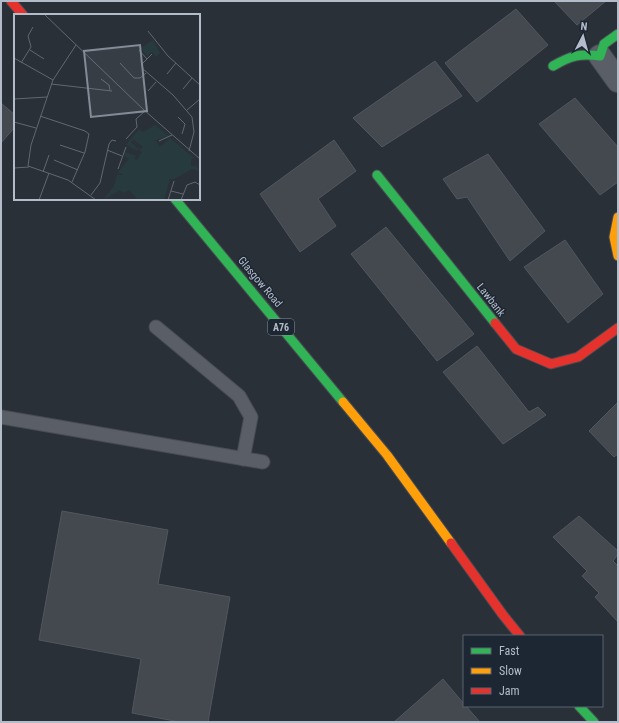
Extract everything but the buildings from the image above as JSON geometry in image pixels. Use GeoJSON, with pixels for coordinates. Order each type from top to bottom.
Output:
{"type":"FeatureCollection","features":[{"type":"Feature","properties":{"kind":"main road"},"geometry":{"type":"LineString","coordinates":[[11,1],[22,14]]}},
{"type":"Feature","properties":{"kind":"main road"},"geometry":{"type":"LineString","coordinates":[[553,66],[568,57],[585,53],[600,56],[604,44],[618,34]]}},
{"type":"Feature","properties":{"kind":"main road","name":"Lawbank"},"geometry":{"type":"LineString","coordinates":[[377,175],[516,349],[551,364],[578,357],[618,328]]}},
{"type":"Feature","properties":{"kind":"main road","name":"Glasgow Road"},"geometry":{"type":"LineString","coordinates":[[176,200],[386,455],[519,635]]}},
{"type":"Feature","properties":{"kind":"main road"},"geometry":{"type":"LineString","coordinates":[[618,217],[614,237],[618,256]]}},
{"type":"Feature","properties":{"kind":"main road"},"geometry":{"type":"LineString","coordinates":[[580,707],[591,721]]}},
{"type":"Feature","properties":{"kind":"street"},"geometry":{"type":"LineString","coordinates":[[600,56],[618,81]]}},
{"type":"Feature","properties":{"kind":"lane"},"geometry":{"type":"LineString","coordinates":[[156,327],[239,396],[251,417],[243,459]]}},
{"type":"Feature","properties":{"kind":"lane"},"geometry":{"type":"LineString","coordinates":[[1,417],[262,462]]}},
{"type":"Feature","properties":{"kind":"traffic: fast"},"geometry":{"type":"LineString","coordinates":[[553,66],[575,56],[600,56],[604,44],[618,34]]}},
{"type":"Feature","properties":{"kind":"traffic: fast"},"geometry":{"type":"LineString","coordinates":[[377,175],[495,323]]}},
{"type":"Feature","properties":{"kind":"traffic: fast"},"geometry":{"type":"LineString","coordinates":[[176,200],[343,402]]}},
{"type":"Feature","properties":{"kind":"traffic: fast"},"geometry":{"type":"LineString","coordinates":[[580,707],[594,722]]}},
{"type":"Feature","properties":{"kind":"traffic: slow"},"geometry":{"type":"LineString","coordinates":[[618,217],[614,237],[618,256]]}},
{"type":"Feature","properties":{"kind":"traffic: slow"},"geometry":{"type":"LineString","coordinates":[[343,402],[387,455],[451,543]]}},
{"type":"Feature","properties":{"kind":"traffic: jam"},"geometry":{"type":"LineString","coordinates":[[11,1],[22,14]]}},
{"type":"Feature","properties":{"kind":"traffic: jam"},"geometry":{"type":"LineString","coordinates":[[495,323],[516,349],[551,364],[578,357],[618,328]]}},
{"type":"Feature","properties":{"kind":"traffic: jam"},"geometry":{"type":"LineString","coordinates":[[451,543],[519,635]]}}]}
